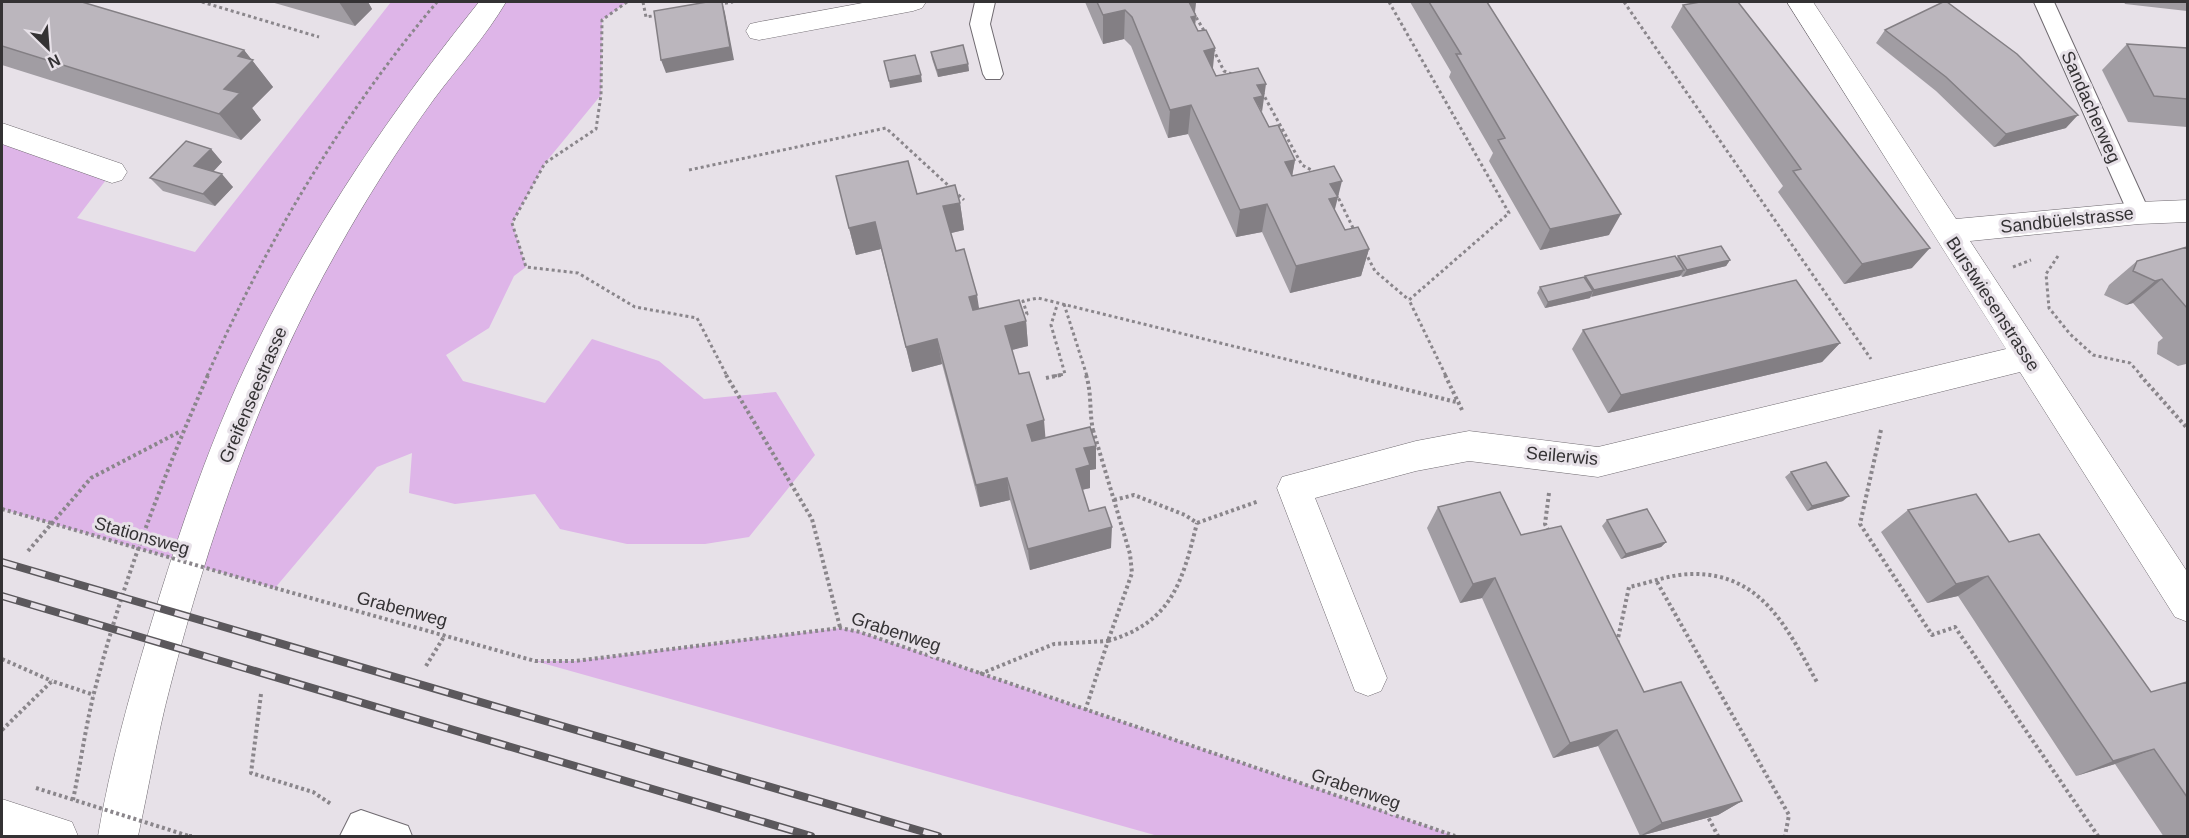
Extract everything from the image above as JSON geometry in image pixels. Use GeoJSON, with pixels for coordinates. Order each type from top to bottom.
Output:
{"type":"FeatureCollection","features":[{"type":"Feature","properties":{"kind":"street","name":"Greifenseestrasse"},"geometry":{"type":"LineString","coordinates":[[118,837],[157,666],[200,524],[248,399],[299,291],[368,174],[453,51],[493,2]]}},
{"type":"Feature","properties":{"kind":"street"},"geometry":{"type":"LineString","coordinates":[[759,31],[913,2]]}},
{"type":"Feature","properties":{"kind":"street","name":"Burstwiesenstrasse"},"geometry":{"type":"LineString","coordinates":[[1800,2],[2026,357],[2074,425],[2187,604]]}},
{"type":"Feature","properties":{"kind":"street"},"geometry":{"type":"LineString","coordinates":[[2,133],[112,172]]}},
{"type":"Feature","properties":{"kind":"street","name":"Sandbüelstrasse"},"geometry":{"type":"LineString","coordinates":[[1946,232],[2139,213],[2187,211]]}},
{"type":"Feature","properties":{"kind":"street","name":"Seilerwis"},"geometry":{"type":"LineString","coordinates":[[1294,488],[1416,456],[1469,446],[1598,462],[2026,357]]}},
{"type":"Feature","properties":{"kind":"street"},"geometry":{"type":"LineString","coordinates":[[1294,488],[1368,678]]}},
{"type":"Feature","properties":{"kind":"street"},"geometry":{"type":"LineString","coordinates":[[11,822],[58,837]]}},
{"type":"Feature","properties":{"kind":"lane"},"geometry":{"type":"LineString","coordinates":[[985,2],[980,24],[993,74]]}},
{"type":"Feature","properties":{"kind":"lane","name":"Sandacherweg"},"geometry":{"type":"LineString","coordinates":[[2044,2],[2139,213]]}},
{"type":"Feature","properties":{"kind":"lane"},"geometry":{"type":"LineString","coordinates":[[358,830],[398,837]]}},
{"type":"Feature","properties":{"kind":"path"},"geometry":{"type":"LineString","coordinates":[[202,2],[319,37]]}},
{"type":"Feature","properties":{"kind":"path"},"geometry":{"type":"LineString","coordinates":[[627,2],[602,20],[601,95],[596,129],[545,163],[512,223],[526,267],[578,273],[635,307],[697,318],[736,395],[812,519],[840,628]]}},
{"type":"Feature","properties":{"kind":"path"},"geometry":{"type":"LineString","coordinates":[[643,2],[646,17],[668,13]]}},
{"type":"Feature","properties":{"kind":"path"},"geometry":{"type":"LineString","coordinates":[[709,6],[733,2]]}},
{"type":"Feature","properties":{"kind":"path"},"geometry":{"type":"LineString","coordinates":[[1187,2],[1191,5],[1224,71],[1241,78]]}},
{"type":"Feature","properties":{"kind":"path"},"geometry":{"type":"LineString","coordinates":[[1389,2],[1509,213],[1409,300]]}},
{"type":"Feature","properties":{"kind":"path"},"geometry":{"type":"LineString","coordinates":[[1624,2],[1874,364]]}},
{"type":"Feature","properties":{"kind":"path"},"geometry":{"type":"LineString","coordinates":[[1258,85],[1302,165],[1320,175]]}},
{"type":"Feature","properties":{"kind":"path"},"geometry":{"type":"LineString","coordinates":[[689,170],[886,128],[964,200]]}},
{"type":"Feature","properties":{"kind":"path"},"geometry":{"type":"LineString","coordinates":[[1334,190],[1359,240]]}},
{"type":"Feature","properties":{"kind":"path"},"geometry":{"type":"LineString","coordinates":[[1365,250],[1375,271],[1409,300],[1461,404],[1469,446]]}},
{"type":"Feature","properties":{"kind":"path"},"geometry":{"type":"LineString","coordinates":[[2067,255],[2056,256],[2046,274],[2049,308],[2070,334],[2092,355],[2130,363],[2187,429]]}},
{"type":"Feature","properties":{"kind":"path"},"geometry":{"type":"LineString","coordinates":[[1017,316],[1027,314],[1023,301],[1038,298],[1064,303],[1461,404]]}},
{"type":"Feature","properties":{"kind":"path"},"geometry":{"type":"LineString","coordinates":[[1046,378],[1065,374],[1051,325],[1058,302]]}},
{"type":"Feature","properties":{"kind":"path"},"geometry":{"type":"LineString","coordinates":[[1064,303],[1091,390],[1088,408],[1130,554],[1132,573],[1085,711]]}},
{"type":"Feature","properties":{"kind":"path"},"geometry":{"type":"LineString","coordinates":[[1883,420],[1860,524],[1932,634],[1955,627],[2098,837]]}},
{"type":"Feature","properties":{"kind":"path"},"geometry":{"type":"LineString","coordinates":[[28,550],[91,478],[181,430]]}},
{"type":"Feature","properties":{"kind":"path"},"geometry":{"type":"LineString","coordinates":[[1083,432],[1093,430]]}},
{"type":"Feature","properties":{"kind":"path"},"geometry":{"type":"LineString","coordinates":[[1551,534],[1545,524],[1554,456]]}},
{"type":"Feature","properties":{"kind":"path"},"geometry":{"type":"LineString","coordinates":[[1197,523],[1294,488]]}},
{"type":"Feature","properties":{"kind":"path"},"geometry":{"type":"LineString","coordinates":[[1114,500],[1134,495],[1185,515],[1197,523]]}},
{"type":"Feature","properties":{"kind":"path","name":"Stationsweg"},"geometry":{"type":"LineString","coordinates":[[2,509],[275,588]]}},
{"type":"Feature","properties":{"kind":"path"},"geometry":{"type":"LineString","coordinates":[[979,674],[1054,644],[1125,638],[1154,621],[1173,596],[1184,574],[1197,523]]}},
{"type":"Feature","properties":{"kind":"path"},"geometry":{"type":"LineString","coordinates":[[1616,647],[1629,587],[1690,574],[1724,576],[1751,588],[1776,610],[1818,684]]}},
{"type":"Feature","properties":{"kind":"path"},"geometry":{"type":"LineString","coordinates":[[1657,582],[1789,815],[1785,837]]}},
{"type":"Feature","properties":{"kind":"path","name":"Grabenweg"},"geometry":{"type":"LineString","coordinates":[[275,588],[535,661],[575,661],[840,628],[860,632],[1455,837]]}},
{"type":"Feature","properties":{"kind":"path"},"geometry":{"type":"LineString","coordinates":[[426,666],[445,635]]}},
{"type":"Feature","properties":{"kind":"path"},"geometry":{"type":"LineString","coordinates":[[2,658],[52,681],[94,695]]}},
{"type":"Feature","properties":{"kind":"path"},"geometry":{"type":"LineString","coordinates":[[2,730],[52,681]]}},
{"type":"Feature","properties":{"kind":"path"},"geometry":{"type":"LineString","coordinates":[[261,694],[251,773],[313,792],[358,830]]}},
{"type":"Feature","properties":{"kind":"path"},"geometry":{"type":"LineString","coordinates":[[36,788],[190,836]]}},
{"type":"Feature","properties":{"kind":"path"},"geometry":{"type":"LineString","coordinates":[[1700,802],[1718,837]]}},
{"type":"Feature","properties":{"kind":"shaded area"},"geometry":{"type":"Polygon","coordinates":[[[391,2],[627,2],[602,20],[601,95],[545,163],[512,223],[526,267],[514,276],[489,328],[446,355],[463,381],[545,403],[592,339],[659,361],[704,399],[776,392],[815,455],[749,537],[705,544],[627,544],[560,529],[535,494],[455,504],[409,493],[412,453],[377,467],[275,588],[2,509],[2,133],[112,172],[77,218],[195,252],[391,2]]]}},
{"type":"Feature","properties":{"kind":"shaded area"},"geometry":{"type":"Polygon","coordinates":[[[840,628],[860,632],[1455,836],[1158,836],[535,661],[575,661],[840,628]]]}},
{"type":"Feature","properties":{"kind":"building"},"geometry":{"type":"Polygon","coordinates":[[[2,2],[82,2],[244,50],[238,56],[253,60],[224,89],[240,93],[219,114],[2,46],[2,2]]]}},
{"type":"Feature","properties":{"kind":"building"},"geometry":{"type":"Polygon","coordinates":[[[707,2],[722,2],[730,47],[661,60],[654,11],[707,2]]]}},
{"type":"Feature","properties":{"kind":"building"},"geometry":{"type":"Polygon","coordinates":[[[1097,2],[1189,2],[1196,16],[1191,17],[1198,31],[1206,30],[1215,48],[1204,51],[1216,76],[1258,68],[1266,84],[1257,85],[1263,96],[1254,98],[1269,127],[1278,125],[1295,160],[1285,162],[1292,176],[1334,166],[1342,181],[1330,184],[1338,197],[1329,199],[1345,230],[1358,227],[1369,249],[1296,266],[1267,204],[1240,210],[1191,105],[1170,110],[1132,17],[1125,10],[1103,15],[1097,2]]]}},
{"type":"Feature","properties":{"kind":"building"},"geometry":{"type":"Polygon","coordinates":[[[1429,2],[1487,2],[1621,214],[1550,229],[1498,140],[1505,138],[1456,54],[1461,54],[1429,2]]]}},
{"type":"Feature","properties":{"kind":"building"},"geometry":{"type":"Polygon","coordinates":[[[1700,2],[1738,2],[1930,248],[1862,264],[1793,171],[1801,169],[1683,5],[1700,2]]]}},
{"type":"Feature","properties":{"kind":"building"},"geometry":{"type":"Polygon","coordinates":[[[1947,2],[2017,54],[2078,115],[2006,134],[1946,77],[1885,30],[1947,2]]]}},
{"type":"Feature","properties":{"kind":"building"},"geometry":{"type":"Polygon","coordinates":[[[2127,44],[2187,48],[2187,99],[2154,96],[2127,44]]]}},
{"type":"Feature","properties":{"kind":"building"},"geometry":{"type":"Polygon","coordinates":[[[963,45],[968,64],[937,70],[931,52],[963,45]]]}},
{"type":"Feature","properties":{"kind":"building"},"geometry":{"type":"Polygon","coordinates":[[[915,55],[921,75],[889,81],[884,61],[915,55]]]}},
{"type":"Feature","properties":{"kind":"building"},"geometry":{"type":"Polygon","coordinates":[[[186,141],[211,149],[194,166],[222,174],[203,194],[150,178],[186,141]]]}},
{"type":"Feature","properties":{"kind":"building"},"geometry":{"type":"Polygon","coordinates":[[[908,161],[917,194],[955,185],[960,203],[943,206],[956,251],[964,249],[977,295],[969,297],[973,310],[1019,300],[1026,321],[1005,326],[1019,374],[1029,372],[1044,420],[1027,425],[1032,441],[1090,427],[1096,446],[1084,448],[1090,465],[1076,469],[1089,511],[1105,507],[1112,527],[1028,549],[1007,478],[976,485],[937,339],[906,347],[875,222],[849,228],[836,176],[908,161]]]}},
{"type":"Feature","properties":{"kind":"building"},"geometry":{"type":"Polygon","coordinates":[[[1721,246],[1730,260],[1687,270],[1678,256],[1721,246]]]}},
{"type":"Feature","properties":{"kind":"building"},"geometry":{"type":"Polygon","coordinates":[[[2187,247],[2187,308],[2162,279],[2155,281],[2133,271],[2137,261],[2187,247]]]}},
{"type":"Feature","properties":{"kind":"building"},"geometry":{"type":"Polygon","coordinates":[[[1675,256],[1684,270],[1594,290],[1585,276],[1675,256]]]}},
{"type":"Feature","properties":{"kind":"building"},"geometry":{"type":"Polygon","coordinates":[[[1584,277],[1593,291],[1548,302],[1540,287],[1584,277]]]}},
{"type":"Feature","properties":{"kind":"building"},"geometry":{"type":"Polygon","coordinates":[[[1796,280],[1840,343],[1621,395],[1583,330],[1796,280]]]}},
{"type":"Feature","properties":{"kind":"building"},"geometry":{"type":"Polygon","coordinates":[[[1826,462],[1849,496],[1812,506],[1791,472],[1826,462]]]}},
{"type":"Feature","properties":{"kind":"building"},"geometry":{"type":"Polygon","coordinates":[[[1500,492],[1521,535],[1561,526],[1644,692],[1681,682],[1742,801],[1662,823],[1617,730],[1570,743],[1495,578],[1473,584],[1438,507],[1500,492]]]}},
{"type":"Feature","properties":{"kind":"building"},"geometry":{"type":"Polygon","coordinates":[[[1976,494],[2009,542],[2039,534],[2151,692],[2187,682],[2187,797],[2154,749],[2113,761],[1988,576],[1956,584],[1908,510],[1976,494]]]}},
{"type":"Feature","properties":{"kind":"building"},"geometry":{"type":"Polygon","coordinates":[[[1647,509],[1666,542],[1626,554],[1607,520],[1647,509]]]}},
{"type":"Feature","properties":{"kind":"railway"},"geometry":{"type":"LineString","coordinates":[[2,562],[938,836]]}},
{"type":"Feature","properties":{"kind":"railway"},"geometry":{"type":"LineString","coordinates":[[2,596],[811,836]]}}]}
